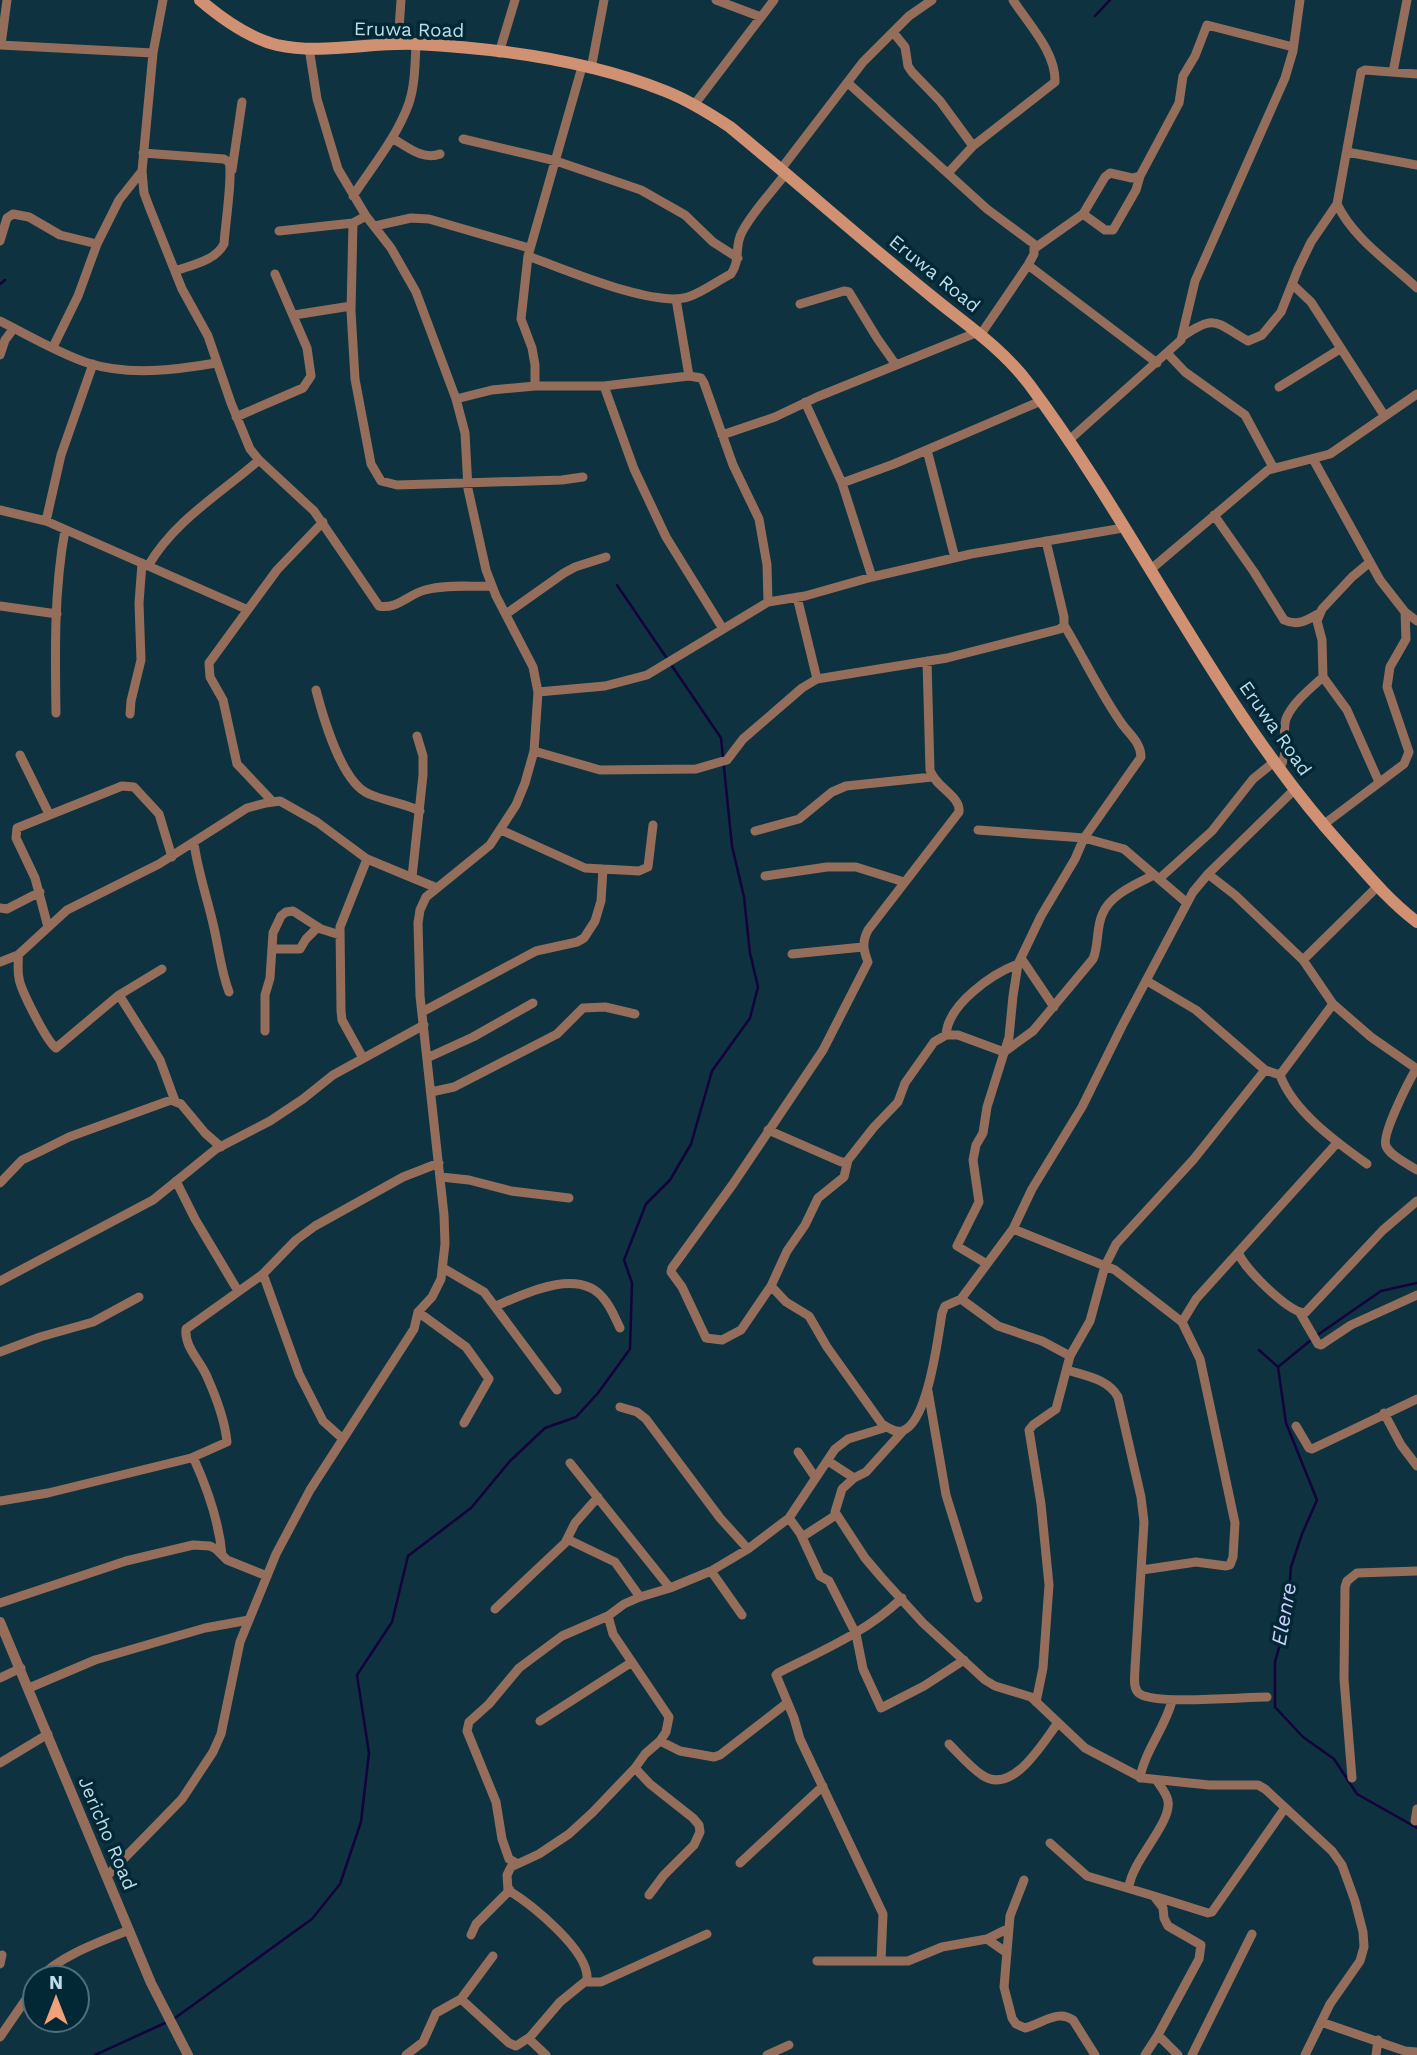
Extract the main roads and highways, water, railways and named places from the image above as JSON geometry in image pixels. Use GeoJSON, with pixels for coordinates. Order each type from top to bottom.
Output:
{"type":"FeatureCollection","features":[{"type":"Feature","properties":{"kind":"main road","name":"Eruwa Road"},"geometry":{"type":"LineString","coordinates":[[200,0],[230,23],[279,45],[309,48],[416,44],[499,53],[586,68],[665,91],[730,127],[1007,358],[1068,441],[1276,765],[1323,825],[1395,905],[1417,922]]}},
{"type":"Feature","properties":{"kind":"waterway"},"geometry":{"type":"LineString","coordinates":[[1095,16],[1110,0]]}},
{"type":"Feature","properties":{"kind":"waterway"},"geometry":{"type":"LineString","coordinates":[[0,284],[5,280]]}},
{"type":"Feature","properties":{"kind":"waterway"},"geometry":{"type":"LineString","coordinates":[[175,2018],[312,1919],[340,1884],[361,1822],[369,1753],[357,1675],[392,1622],[408,1556],[471,1508],[510,1461],[545,1428],[576,1417],[598,1393],[630,1349],[632,1283],[624,1260],[646,1204],[670,1180],[691,1144],[712,1071],[750,1018],[758,987],[750,953],[744,897],[732,846],[721,738],[617,585]]}},
{"type":"Feature","properties":{"kind":"waterway"},"geometry":{"type":"LineString","coordinates":[[1316,1336],[1381,1291],[1417,1283]]}},
{"type":"Feature","properties":{"kind":"waterway"},"geometry":{"type":"LineString","coordinates":[[1278,1367],[1311,1340]]}},
{"type":"Feature","properties":{"kind":"waterway","name":"Elenre"},"geometry":{"type":"LineString","coordinates":[[1259,1350],[1278,1367],[1286,1423],[1317,1500],[1291,1567],[1287,1619],[1275,1662],[1275,1707],[1303,1737],[1334,1759],[1357,1794],[1417,1828]]}},
{"type":"Feature","properties":{"kind":"waterway"},"geometry":{"type":"LineString","coordinates":[[95,2055],[165,2023]]}}]}
